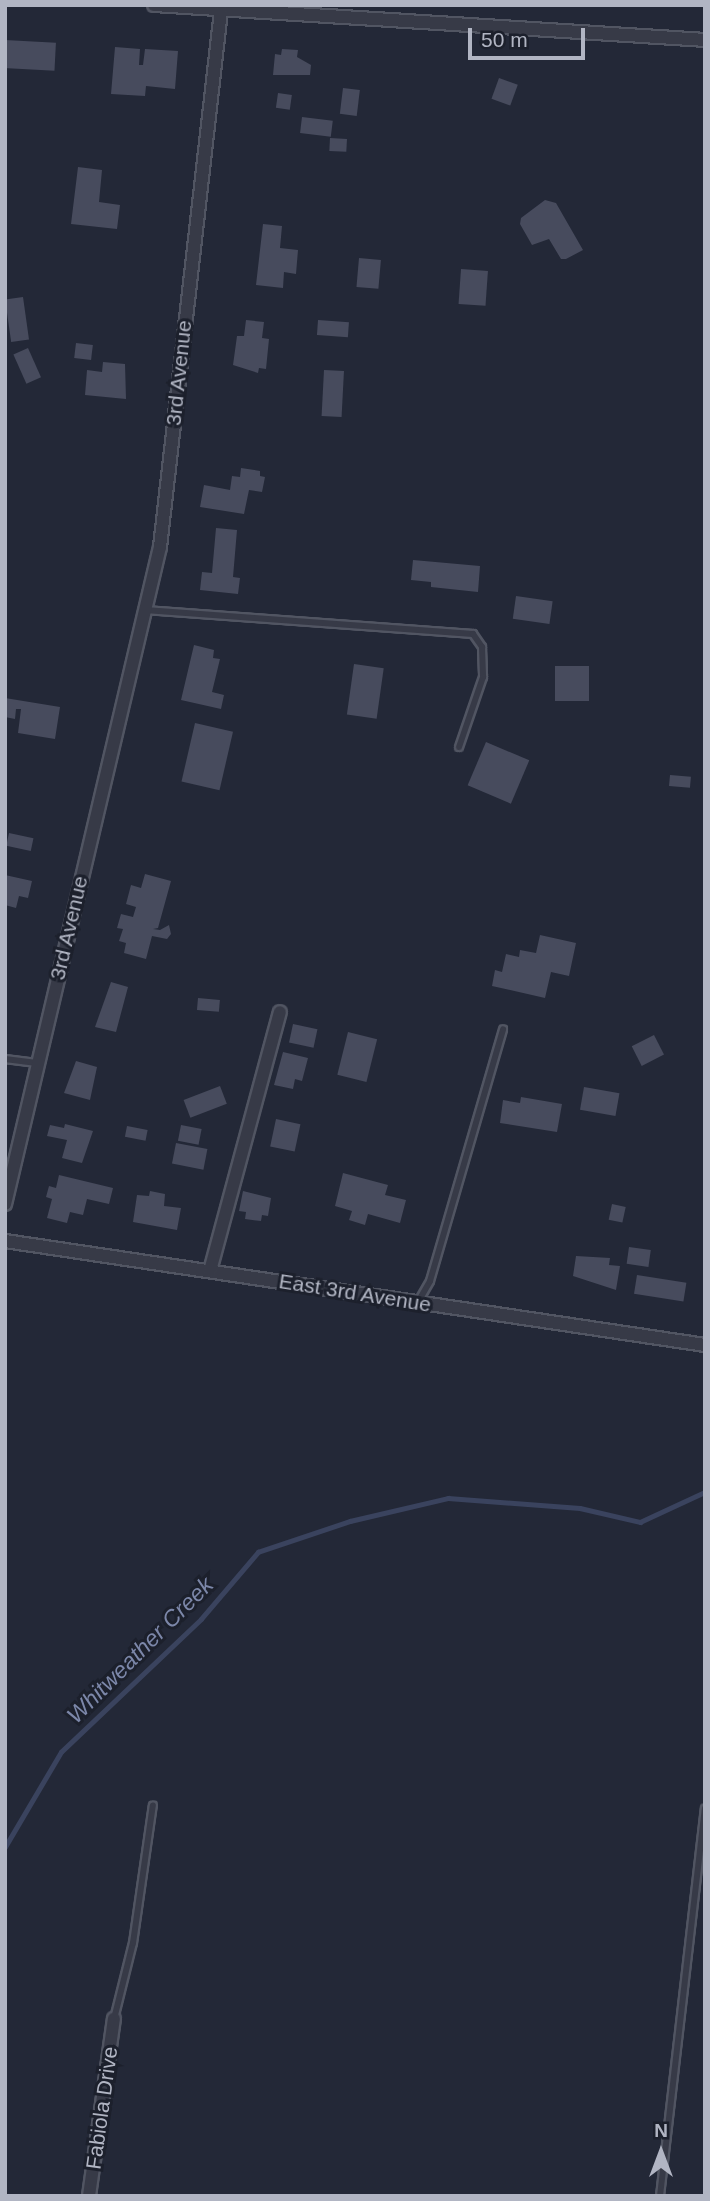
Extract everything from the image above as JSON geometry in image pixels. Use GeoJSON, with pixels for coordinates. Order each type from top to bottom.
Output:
{"type":"FeatureCollection","features":[{"type":"Feature","properties":{"kind":"street"},"geometry":{"type":"LineString","coordinates":[[154,5],[705,40]]}},
{"type":"Feature","properties":{"kind":"street","name":"3rd Avenue"},"geometry":{"type":"LineString","coordinates":[[5,1204],[160,547],[220,11]]}},
{"type":"Feature","properties":{"kind":"street"},"geometry":{"type":"LineString","coordinates":[[210,1271],[280,1012]]}},
{"type":"Feature","properties":{"kind":"street","name":"East 3rd Avenue"},"geometry":{"type":"LineString","coordinates":[[5,1241],[705,1345]]}},
{"type":"Feature","properties":{"kind":"street","name":"Fabiola Drive"},"geometry":{"type":"LineString","coordinates":[[89,2196],[114,2020]]}},
{"type":"Feature","properties":{"kind":"lane"},"geometry":{"type":"LineString","coordinates":[[145,610],[473,634],[482,647],[483,677],[459,747]]}},
{"type":"Feature","properties":{"kind":"lane"},"geometry":{"type":"LineString","coordinates":[[418,1302],[430,1281],[503,1029]]}},
{"type":"Feature","properties":{"kind":"lane"},"geometry":{"type":"LineString","coordinates":[[5,1059],[37,1063]]}},
{"type":"Feature","properties":{"kind":"lane"},"geometry":{"type":"LineString","coordinates":[[114,2020],[133,1943],[153,1805]]}},
{"type":"Feature","properties":{"kind":"lane"},"geometry":{"type":"LineString","coordinates":[[660,2196],[705,1809]]}},
{"type":"Feature","properties":{"kind":"building"},"geometry":{"type":"Polygon","coordinates":[[[5,40],[56,43],[54,71],[5,68],[5,40]]]}},
{"type":"Feature","properties":{"kind":"building"},"geometry":{"type":"Polygon","coordinates":[[[115,47],[140,49],[139,65],[143,65],[145,49],[178,51],[175,89],[146,86],[145,96],[111,94],[115,47]]]}},
{"type":"Feature","properties":{"kind":"building"},"geometry":{"type":"Polygon","coordinates":[[[282,49],[298,50],[297,57],[311,65],[310,75],[273,75],[275,54],[281,55],[282,49]]]}},
{"type":"Feature","properties":{"kind":"building"},"geometry":{"type":"Polygon","coordinates":[[[499,78],[518,85],[510,106],[491,99],[499,78]]]}},
{"type":"Feature","properties":{"kind":"building"},"geometry":{"type":"Polygon","coordinates":[[[343,88],[360,90],[357,116],[340,114],[343,88]]]}},
{"type":"Feature","properties":{"kind":"building"},"geometry":{"type":"Polygon","coordinates":[[[278,93],[292,95],[290,110],[276,108],[278,93]]]}},
{"type":"Feature","properties":{"kind":"building"},"geometry":{"type":"Polygon","coordinates":[[[302,117],[333,121],[331,137],[300,133],[302,117]]]}},
{"type":"Feature","properties":{"kind":"building"},"geometry":{"type":"Polygon","coordinates":[[[330,138],[347,139],[346,152],[329,151],[330,138]]]}},
{"type":"Feature","properties":{"kind":"building"},"geometry":{"type":"Polygon","coordinates":[[[78,167],[102,170],[99,202],[120,205],[117,229],[71,224],[78,167]]]}},
{"type":"Feature","properties":{"kind":"building"},"geometry":{"type":"Polygon","coordinates":[[[545,200],[556,203],[583,250],[561,259],[549,239],[532,245],[520,224],[521,218],[545,200]]]}},
{"type":"Feature","properties":{"kind":"building"},"geometry":{"type":"Polygon","coordinates":[[[263,224],[282,226],[280,248],[298,250],[296,274],[284,272],[283,288],[256,285],[263,224]]]}},
{"type":"Feature","properties":{"kind":"building"},"geometry":{"type":"Polygon","coordinates":[[[359,258],[381,260],[378,289],[356,287],[359,258]]]}},
{"type":"Feature","properties":{"kind":"building"},"geometry":{"type":"Polygon","coordinates":[[[461,269],[488,271],[485,306],[459,304],[461,269]]]}},
{"type":"Feature","properties":{"kind":"building"},"geometry":{"type":"Polygon","coordinates":[[[23,297],[29,340],[11,342],[5,300],[23,297]]]}},
{"type":"Feature","properties":{"kind":"building"},"geometry":{"type":"Polygon","coordinates":[[[246,320],[264,322],[262,338],[269,339],[266,369],[259,368],[258,373],[233,365],[237,336],[244,336],[246,320]]]}},
{"type":"Feature","properties":{"kind":"building"},"geometry":{"type":"Polygon","coordinates":[[[318,320],[349,322],[348,337],[317,335],[318,320]]]}},
{"type":"Feature","properties":{"kind":"building"},"geometry":{"type":"Polygon","coordinates":[[[76,343],[93,345],[91,360],[74,358],[76,343]]]}},
{"type":"Feature","properties":{"kind":"building"},"geometry":{"type":"Polygon","coordinates":[[[28,348],[41,377],[26,384],[13,355],[28,348]]]}},
{"type":"Feature","properties":{"kind":"building"},"geometry":{"type":"Polygon","coordinates":[[[103,362],[125,364],[126,399],[85,395],[87,370],[102,372],[103,362]]]}},
{"type":"Feature","properties":{"kind":"building"},"geometry":{"type":"Polygon","coordinates":[[[324,370],[344,371],[342,417],[322,416],[324,370]]]}},
{"type":"Feature","properties":{"kind":"building"},"geometry":{"type":"Polygon","coordinates":[[[241,468],[260,471],[260,476],[265,477],[262,492],[249,490],[244,514],[200,507],[204,485],[230,490],[232,476],[240,477],[241,468]]]}},
{"type":"Feature","properties":{"kind":"building"},"geometry":{"type":"Polygon","coordinates":[[[216,528],[237,530],[233,577],[240,578],[238,594],[200,590],[202,572],[212,573],[216,528]]]}},
{"type":"Feature","properties":{"kind":"building"},"geometry":{"type":"Polygon","coordinates":[[[413,560],[480,566],[478,592],[431,587],[431,582],[411,580],[413,560]]]}},
{"type":"Feature","properties":{"kind":"building"},"geometry":{"type":"Polygon","coordinates":[[[516,596],[553,601],[549,624],[513,619],[516,596]]]}},
{"type":"Feature","properties":{"kind":"building"},"geometry":{"type":"Polygon","coordinates":[[[194,645],[214,650],[213,658],[220,659],[212,692],[224,695],[221,709],[181,700],[194,645]]]}},
{"type":"Feature","properties":{"kind":"building"},"geometry":{"type":"Polygon","coordinates":[[[354,664],[384,668],[377,719],[347,715],[354,664]]]}},
{"type":"Feature","properties":{"kind":"building"},"geometry":{"type":"Polygon","coordinates":[[[555,666],[589,666],[589,701],[555,701],[555,666]]]}},
{"type":"Feature","properties":{"kind":"building"},"geometry":{"type":"Polygon","coordinates":[[[5,698],[60,707],[55,739],[18,733],[21,709],[16,709],[15,719],[5,717],[5,698]]]}},
{"type":"Feature","properties":{"kind":"building"},"geometry":{"type":"Polygon","coordinates":[[[195,723],[233,732],[220,790],[182,781],[195,723]]]}},
{"type":"Feature","properties":{"kind":"building"},"geometry":{"type":"Polygon","coordinates":[[[486,742],[529,760],[511,804],[468,785],[486,742]]]}},
{"type":"Feature","properties":{"kind":"building"},"geometry":{"type":"Polygon","coordinates":[[[670,775],[691,777],[690,788],[669,786],[670,775]]]}},
{"type":"Feature","properties":{"kind":"building"},"geometry":{"type":"Polygon","coordinates":[[[9,833],[33,838],[31,851],[6,846],[9,833]]]}},
{"type":"Feature","properties":{"kind":"building"},"geometry":{"type":"Polygon","coordinates":[[[145,874],[171,881],[158,928],[153,929],[160,930],[169,925],[171,934],[167,939],[152,936],[146,959],[124,953],[126,943],[119,941],[123,929],[117,928],[121,914],[133,917],[136,907],[126,904],[131,885],[141,888],[145,874]]]}},
{"type":"Feature","properties":{"kind":"building"},"geometry":{"type":"Polygon","coordinates":[[[5,875],[32,881],[28,898],[19,896],[16,908],[5,905],[5,875]]]}},
{"type":"Feature","properties":{"kind":"building"},"geometry":{"type":"Polygon","coordinates":[[[540,935],[576,943],[569,976],[551,972],[545,998],[492,986],[495,970],[502,972],[506,954],[519,957],[520,950],[536,953],[540,935]]]}},
{"type":"Feature","properties":{"kind":"building"},"geometry":{"type":"Polygon","coordinates":[[[111,982],[128,987],[116,1032],[95,1027],[111,982]]]}},
{"type":"Feature","properties":{"kind":"building"},"geometry":{"type":"Polygon","coordinates":[[[198,998],[220,1000],[219,1012],[197,1010],[198,998]]]}},
{"type":"Feature","properties":{"kind":"building"},"geometry":{"type":"Polygon","coordinates":[[[293,1024],[317,1029],[314,1048],[289,1043],[293,1024]]]}},
{"type":"Feature","properties":{"kind":"building"},"geometry":{"type":"Polygon","coordinates":[[[348,1032],[377,1039],[366,1082],[337,1075],[348,1032]]]}},
{"type":"Feature","properties":{"kind":"building"},"geometry":{"type":"Polygon","coordinates":[[[654,1035],[664,1055],[642,1066],[632,1046],[654,1035]]]}},
{"type":"Feature","properties":{"kind":"building"},"geometry":{"type":"Polygon","coordinates":[[[283,1052],[308,1058],[302,1081],[295,1079],[293,1089],[274,1085],[283,1052]]]}},
{"type":"Feature","properties":{"kind":"building"},"geometry":{"type":"Polygon","coordinates":[[[76,1061],[97,1067],[90,1100],[64,1093],[76,1061]]]}},
{"type":"Feature","properties":{"kind":"building"},"geometry":{"type":"Polygon","coordinates":[[[220,1086],[227,1104],[190,1118],[184,1100],[220,1086]]]}},
{"type":"Feature","properties":{"kind":"building"},"geometry":{"type":"Polygon","coordinates":[[[584,1087],[619,1093],[615,1116],[580,1110],[584,1087]]]}},
{"type":"Feature","properties":{"kind":"building"},"geometry":{"type":"Polygon","coordinates":[[[521,1097],[562,1104],[557,1132],[500,1123],[503,1100],[520,1103],[521,1097]]]}},
{"type":"Feature","properties":{"kind":"building"},"geometry":{"type":"Polygon","coordinates":[[[276,1119],[300,1124],[295,1152],[270,1146],[276,1119]]]}},
{"type":"Feature","properties":{"kind":"building"},"geometry":{"type":"Polygon","coordinates":[[[65,1124],[93,1131],[82,1163],[62,1158],[67,1140],[47,1136],[50,1125],[64,1128],[65,1124]]]}},
{"type":"Feature","properties":{"kind":"building"},"geometry":{"type":"Polygon","coordinates":[[[181,1125],[202,1129],[199,1145],[178,1141],[181,1125]]]}},
{"type":"Feature","properties":{"kind":"building"},"geometry":{"type":"Polygon","coordinates":[[[127,1126],[148,1130],[146,1141],[125,1137],[127,1126]]]}},
{"type":"Feature","properties":{"kind":"building"},"geometry":{"type":"Polygon","coordinates":[[[176,1143],[207,1149],[203,1170],[172,1164],[176,1143]]]}},
{"type":"Feature","properties":{"kind":"building"},"geometry":{"type":"Polygon","coordinates":[[[343,1173],[388,1185],[385,1195],[406,1200],[400,1223],[368,1214],[365,1225],[349,1220],[352,1211],[335,1206],[343,1173]]]}},
{"type":"Feature","properties":{"kind":"building"},"geometry":{"type":"Polygon","coordinates":[[[59,1175],[113,1188],[109,1204],[87,1199],[83,1215],[70,1212],[67,1223],[47,1218],[52,1199],[46,1197],[49,1186],[56,1188],[59,1175]]]}},
{"type":"Feature","properties":{"kind":"building"},"geometry":{"type":"Polygon","coordinates":[[[150,1191],[165,1194],[164,1206],[181,1208],[177,1230],[133,1222],[137,1195],[149,1196],[150,1191]]]}},
{"type":"Feature","properties":{"kind":"building"},"geometry":{"type":"Polygon","coordinates":[[[243,1191],[271,1198],[268,1216],[262,1215],[261,1221],[245,1219],[246,1212],[239,1211],[243,1191]]]}},
{"type":"Feature","properties":{"kind":"building"},"geometry":{"type":"Polygon","coordinates":[[[612,1204],[626,1207],[622,1223],[609,1220],[612,1204]]]}},
{"type":"Feature","properties":{"kind":"building"},"geometry":{"type":"Polygon","coordinates":[[[629,1247],[651,1250],[648,1267],[627,1264],[629,1247]]]}},
{"type":"Feature","properties":{"kind":"building"},"geometry":{"type":"Polygon","coordinates":[[[576,1256],[610,1258],[609,1265],[620,1266],[616,1290],[573,1276],[576,1256]]]}},
{"type":"Feature","properties":{"kind":"building"},"geometry":{"type":"Polygon","coordinates":[[[637,1275],[686,1283],[683,1302],[634,1294],[637,1275]]]}},
{"type":"Feature","properties":{"kind":"waterway","name":"Whitweather Creek"},"geometry":{"type":"LineString","coordinates":[[5,1847],[61,1752],[201,1619],[258,1552],[350,1521],[448,1498],[580,1508],[640,1522],[705,1492]]}}]}
